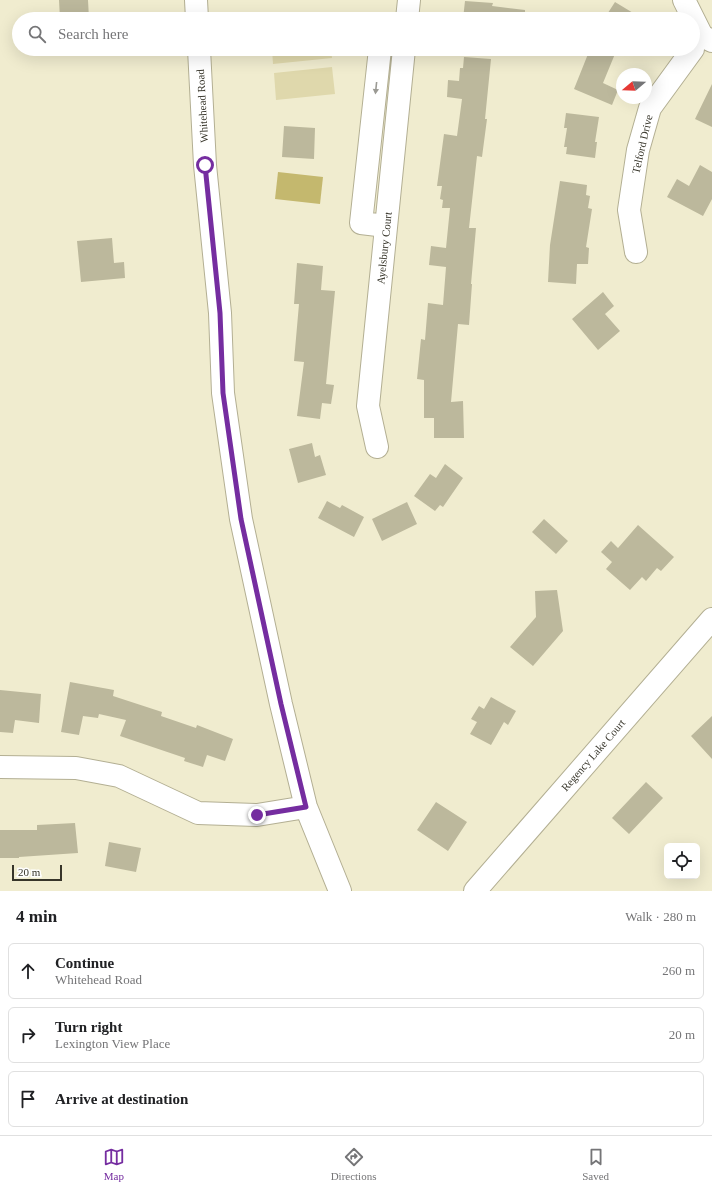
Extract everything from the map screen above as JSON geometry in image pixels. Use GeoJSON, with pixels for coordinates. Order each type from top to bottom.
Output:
{"type":"FeatureCollection","features":[{"type":"Feature","properties":{"kind":"street"},"geometry":{"type":"LineString","coordinates":[[196,0],[197,12]]}},
{"type":"Feature","properties":{"kind":"street"},"geometry":{"type":"LineString","coordinates":[[408,12],[409,0]]}},
{"type":"Feature","properties":{"kind":"street"},"geometry":{"type":"LineString","coordinates":[[684,0],[688,12]]}},
{"type":"Feature","properties":{"kind":"street","name":"Whitehead Road"},"geometry":{"type":"LineString","coordinates":[[199,56],[205,165],[220,313],[223,393],[241,519],[281,704],[306,807],[340,891]]}},
{"type":"Feature","properties":{"kind":"street"},"geometry":{"type":"LineString","coordinates":[[379,56],[361,223],[386,226]]}},
{"type":"Feature","properties":{"kind":"street","name":"Ayelsbury Court"},"geometry":{"type":"LineString","coordinates":[[377,447],[368,406],[403,56]]}},
{"type":"Feature","properties":{"kind":"street","name":"Telford Drive"},"geometry":{"type":"LineString","coordinates":[[636,252],[629,210],[638,150],[650,108],[691,56]]}},
{"type":"Feature","properties":{"kind":"street","name":"Regency Lake Court"},"geometry":{"type":"LineString","coordinates":[[475,891],[712,619]]}},
{"type":"Feature","properties":{"kind":"street"},"geometry":{"type":"LineString","coordinates":[[0,767],[76,768],[119,776],[198,813],[257,815],[306,807]]}},
{"type":"Feature","properties":{"kind":"shaded area"},"geometry":{"type":"Polygon","coordinates":[[[272,56],[332,56],[332,58],[273,64],[272,56]]]}},
{"type":"Feature","properties":{"kind":"shaded area"},"geometry":{"type":"Polygon","coordinates":[[[332,67],[335,94],[276,100],[274,73],[332,67]]]}},
{"type":"Feature","properties":{"kind":"shaded area"},"geometry":{"type":"Polygon","coordinates":[[[278,172],[323,177],[320,204],[275,199],[278,172]]]}},
{"type":"Feature","properties":{"kind":"building"},"geometry":{"type":"Polygon","coordinates":[[[59,0],[88,0],[89,12],[60,12],[59,0]]]}},
{"type":"Feature","properties":{"kind":"building"},"geometry":{"type":"Polygon","coordinates":[[[465,1],[493,3],[492,6],[525,10],[525,12],[464,12],[465,1]]]}},
{"type":"Feature","properties":{"kind":"building"},"geometry":{"type":"Polygon","coordinates":[[[615,2],[631,12],[609,12],[615,2]]]}},
{"type":"Feature","properties":{"kind":"building"},"geometry":{"type":"Polygon","coordinates":[[[587,56],[614,56],[603,83],[616,89],[616,95],[612,105],[574,89],[587,56]]]}},
{"type":"Feature","properties":{"kind":"building"},"geometry":{"type":"Polygon","coordinates":[[[464,57],[491,59],[485,119],[487,119],[482,157],[477,156],[469,228],[476,228],[469,325],[458,324],[451,402],[463,401],[464,438],[434,438],[434,418],[424,418],[424,380],[417,379],[421,339],[425,340],[428,303],[443,305],[446,267],[429,265],[431,246],[446,248],[450,208],[442,208],[443,200],[440,199],[442,186],[437,186],[444,134],[457,136],[462,99],[447,97],[448,80],[459,81],[460,68],[463,68],[464,57]]]}},
{"type":"Feature","properties":{"kind":"building"},"geometry":{"type":"Polygon","coordinates":[[[712,84],[712,127],[695,119],[712,84]]]}},
{"type":"Feature","properties":{"kind":"building"},"geometry":{"type":"Polygon","coordinates":[[[566,113],[599,117],[595,142],[597,142],[595,158],[566,154],[567,147],[564,147],[567,128],[564,128],[566,113]]]}},
{"type":"Feature","properties":{"kind":"building"},"geometry":{"type":"Polygon","coordinates":[[[284,126],[315,128],[314,159],[282,157],[284,126]]]}},
{"type":"Feature","properties":{"kind":"building"},"geometry":{"type":"Polygon","coordinates":[[[700,165],[712,172],[712,199],[703,216],[667,197],[677,179],[689,186],[700,165]]]}},
{"type":"Feature","properties":{"kind":"building"},"geometry":{"type":"Polygon","coordinates":[[[560,181],[587,185],[586,195],[590,196],[588,208],[592,209],[586,247],[589,248],[588,264],[577,264],[576,284],[548,282],[550,245],[560,181]]]}},
{"type":"Feature","properties":{"kind":"building"},"geometry":{"type":"Polygon","coordinates":[[[112,238],[114,263],[124,262],[125,278],[81,282],[77,241],[112,238]]]}},
{"type":"Feature","properties":{"kind":"building"},"geometry":{"type":"Polygon","coordinates":[[[297,263],[323,266],[321,290],[335,291],[326,384],[334,385],[331,404],[322,403],[320,419],[297,416],[304,362],[294,361],[299,304],[294,304],[297,263]]]}},
{"type":"Feature","properties":{"kind":"building"},"geometry":{"type":"Polygon","coordinates":[[[603,292],[614,306],[605,314],[620,331],[598,350],[572,319],[603,292]]]}},
{"type":"Feature","properties":{"kind":"building"},"geometry":{"type":"Polygon","coordinates":[[[312,443],[315,457],[320,455],[326,475],[298,483],[289,449],[312,443]]]}},
{"type":"Feature","properties":{"kind":"building"},"geometry":{"type":"Polygon","coordinates":[[[445,464],[463,478],[443,507],[440,505],[435,511],[414,496],[430,474],[436,478],[445,464]]]}},
{"type":"Feature","properties":{"kind":"building"},"geometry":{"type":"Polygon","coordinates":[[[327,501],[340,508],[342,505],[364,517],[354,537],[318,518],[327,501]]]}},
{"type":"Feature","properties":{"kind":"building"},"geometry":{"type":"Polygon","coordinates":[[[407,502],[417,524],[382,541],[372,519],[407,502]]]}},
{"type":"Feature","properties":{"kind":"building"},"geometry":{"type":"Polygon","coordinates":[[[544,519],[568,541],[556,554],[532,532],[544,519]]]}},
{"type":"Feature","properties":{"kind":"building"},"geometry":{"type":"Polygon","coordinates":[[[638,525],[674,557],[661,571],[657,568],[646,581],[642,577],[630,590],[606,569],[612,562],[601,552],[611,541],[618,548],[638,525]]]}},
{"type":"Feature","properties":{"kind":"building"},"geometry":{"type":"Polygon","coordinates":[[[557,590],[563,631],[533,666],[510,647],[536,617],[535,591],[557,590]]]}},
{"type":"Feature","properties":{"kind":"building"},"geometry":{"type":"Polygon","coordinates":[[[70,682],[114,690],[113,696],[162,712],[161,716],[196,728],[197,725],[233,739],[225,761],[207,755],[203,767],[184,761],[185,758],[120,736],[126,720],[99,714],[98,718],[83,716],[79,735],[61,732],[70,682]]]}},
{"type":"Feature","properties":{"kind":"building"},"geometry":{"type":"Polygon","coordinates":[[[0,690],[41,694],[39,723],[15,720],[13,733],[0,732],[0,690]]]}},
{"type":"Feature","properties":{"kind":"building"},"geometry":{"type":"Polygon","coordinates":[[[491,697],[516,711],[508,725],[504,722],[491,745],[470,734],[477,722],[471,719],[479,706],[484,709],[491,697]]]}},
{"type":"Feature","properties":{"kind":"building"},"geometry":{"type":"Polygon","coordinates":[[[712,716],[712,759],[691,736],[712,716]]]}},
{"type":"Feature","properties":{"kind":"building"},"geometry":{"type":"Polygon","coordinates":[[[646,782],[663,798],[629,834],[612,818],[646,782]]]}},
{"type":"Feature","properties":{"kind":"building"},"geometry":{"type":"Polygon","coordinates":[[[436,802],[467,822],[448,851],[417,830],[436,802]]]}},
{"type":"Feature","properties":{"kind":"building"},"geometry":{"type":"Polygon","coordinates":[[[75,823],[78,853],[19,858],[0,858],[0,830],[37,830],[37,825],[75,823]]]}},
{"type":"Feature","properties":{"kind":"building"},"geometry":{"type":"Polygon","coordinates":[[[109,842],[141,848],[136,872],[105,866],[109,842]]]}},
{"type":"Feature","properties":{"kind":"route"},"geometry":{"type":"LineString","coordinates":[[205,165],[220,313],[223,393],[241,519],[281,704],[306,807],[257,815]]}}]}
